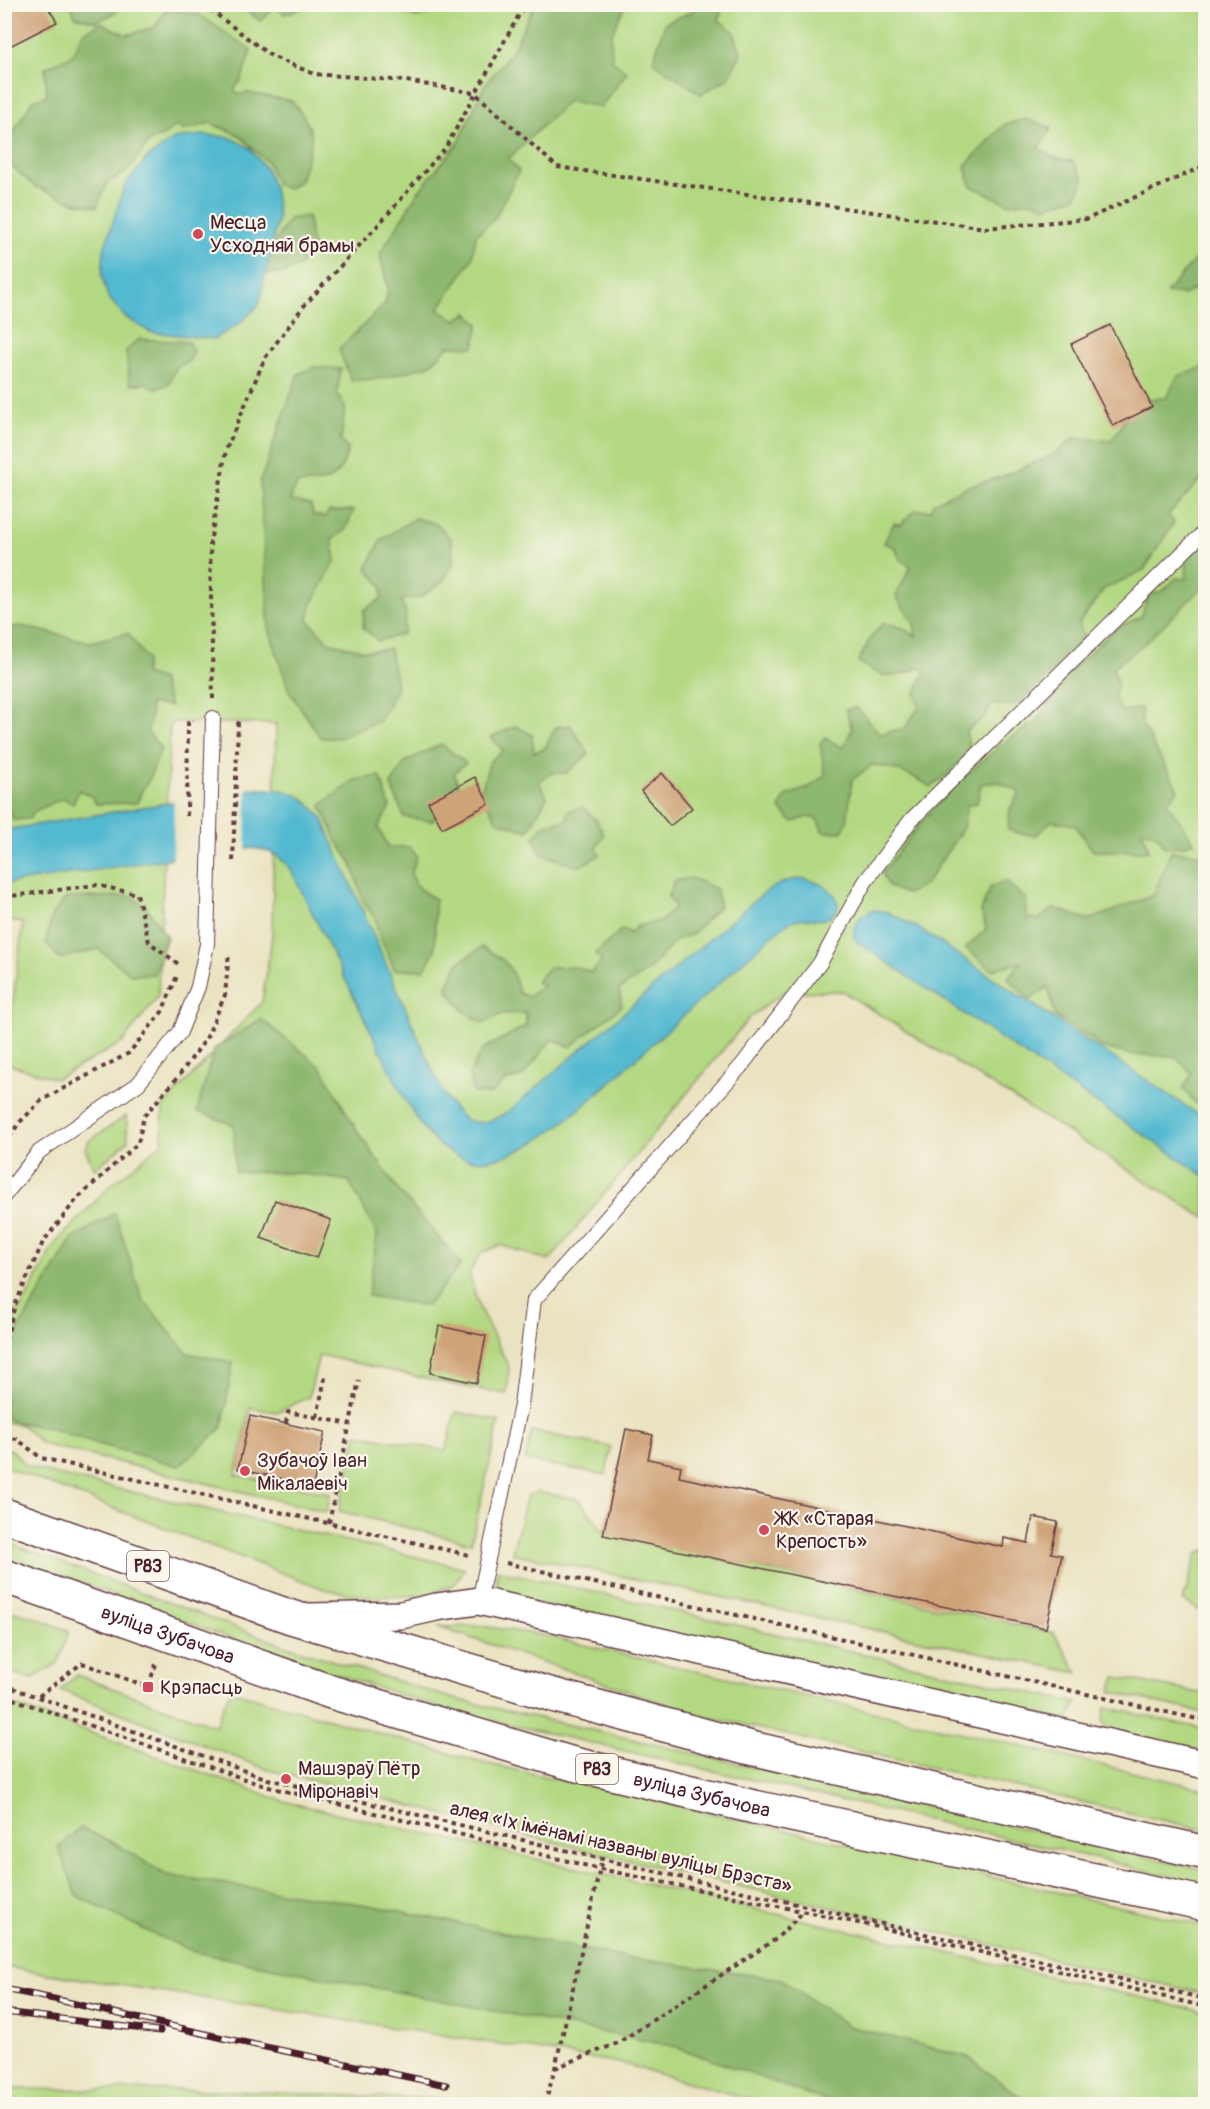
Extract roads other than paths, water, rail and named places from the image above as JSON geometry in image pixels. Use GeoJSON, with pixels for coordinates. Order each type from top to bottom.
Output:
{"type":"FeatureCollection","features":[{"type":"Feature","properties":{"kind":"highway","name":"Р83"},"geometry":{"type":"LineString","coordinates":[[4,1515],[291,1617],[553,1695],[751,1748],[1206,1853]]}},
{"type":"Feature","properties":{"kind":"highway","name":"вуліца Зубачова"},"geometry":{"type":"LineString","coordinates":[[4,1576],[331,1692],[570,1763],[754,1807],[1206,1904]]}},
{"type":"Feature","properties":{"kind":"street"},"geometry":{"type":"LineString","coordinates":[[291,1617],[401,1616],[479,1600],[1206,1765]]}},
{"type":"Feature","properties":{"kind":"lane"},"geometry":{"type":"LineString","coordinates":[[479,1600],[521,1405],[534,1300],[742,1065],[820,963],[865,882],[911,820],[1206,530]]}},
{"type":"Feature","properties":{"kind":"lane"},"geometry":{"type":"LineString","coordinates":[[4,1196],[39,1152],[138,1084],[180,1032],[198,987],[207,944],[213,718]]}},
{"type":"Feature","properties":{"kind":"water"},"geometry":{"type":"Polygon","coordinates":[[[201,135],[229,137],[250,148],[267,170],[275,192],[278,217],[259,305],[239,324],[214,339],[150,332],[125,317],[108,297],[102,277],[104,250],[124,187],[147,158],[174,139],[201,135]]]}},
{"type":"Feature","properties":{"kind":"water"},"geometry":{"type":"Polygon","coordinates":[[[252,789],[275,789],[292,793],[307,802],[322,818],[440,1087],[461,1116],[476,1122],[486,1122],[509,1111],[753,902],[774,887],[798,879],[814,881],[830,890],[835,896],[838,902],[837,909],[828,918],[799,919],[786,924],[588,1102],[541,1138],[499,1158],[467,1159],[455,1155],[435,1141],[412,1112],[291,870],[275,854],[255,848],[239,848],[5,884],[5,830],[252,789]]]}},
{"type":"Feature","properties":{"kind":"water"},"geometry":{"type":"Polygon","coordinates":[[[873,910],[888,912],[918,928],[1205,1119],[1205,1176],[860,944],[854,938],[854,928],[861,917],[873,910]]]}},
{"type":"Feature","properties":{"kind":"railway"},"geometry":{"type":"LineString","coordinates":[[4,1989],[446,2085]]}},
{"type":"Feature","properties":{"kind":"railway"},"geometry":{"type":"LineString","coordinates":[[4,2012],[160,2031]]}},
{"type":"Feature","properties":{"kind":"place","name":"Месца Усходняй брамы"},"geometry":{"type":"Point","coordinates":[198,234]}},
{"type":"Feature","properties":{"kind":"place","name":"Зубачоў Іван Мікалаевіч"},"geometry":{"type":"Point","coordinates":[245,1471]}},
{"type":"Feature","properties":{"kind":"place","name":"ЖК «Старая Крепость»"},"geometry":{"type":"Point","coordinates":[764,1530]}},
{"type":"Feature","properties":{"kind":"place","name":"Крэпасць"},"geometry":{"type":"Point","coordinates":[148,1687]}},
{"type":"Feature","properties":{"kind":"place","name":"Машэраў Пётр Міронавіч"},"geometry":{"type":"Point","coordinates":[286,1779]}}]}
